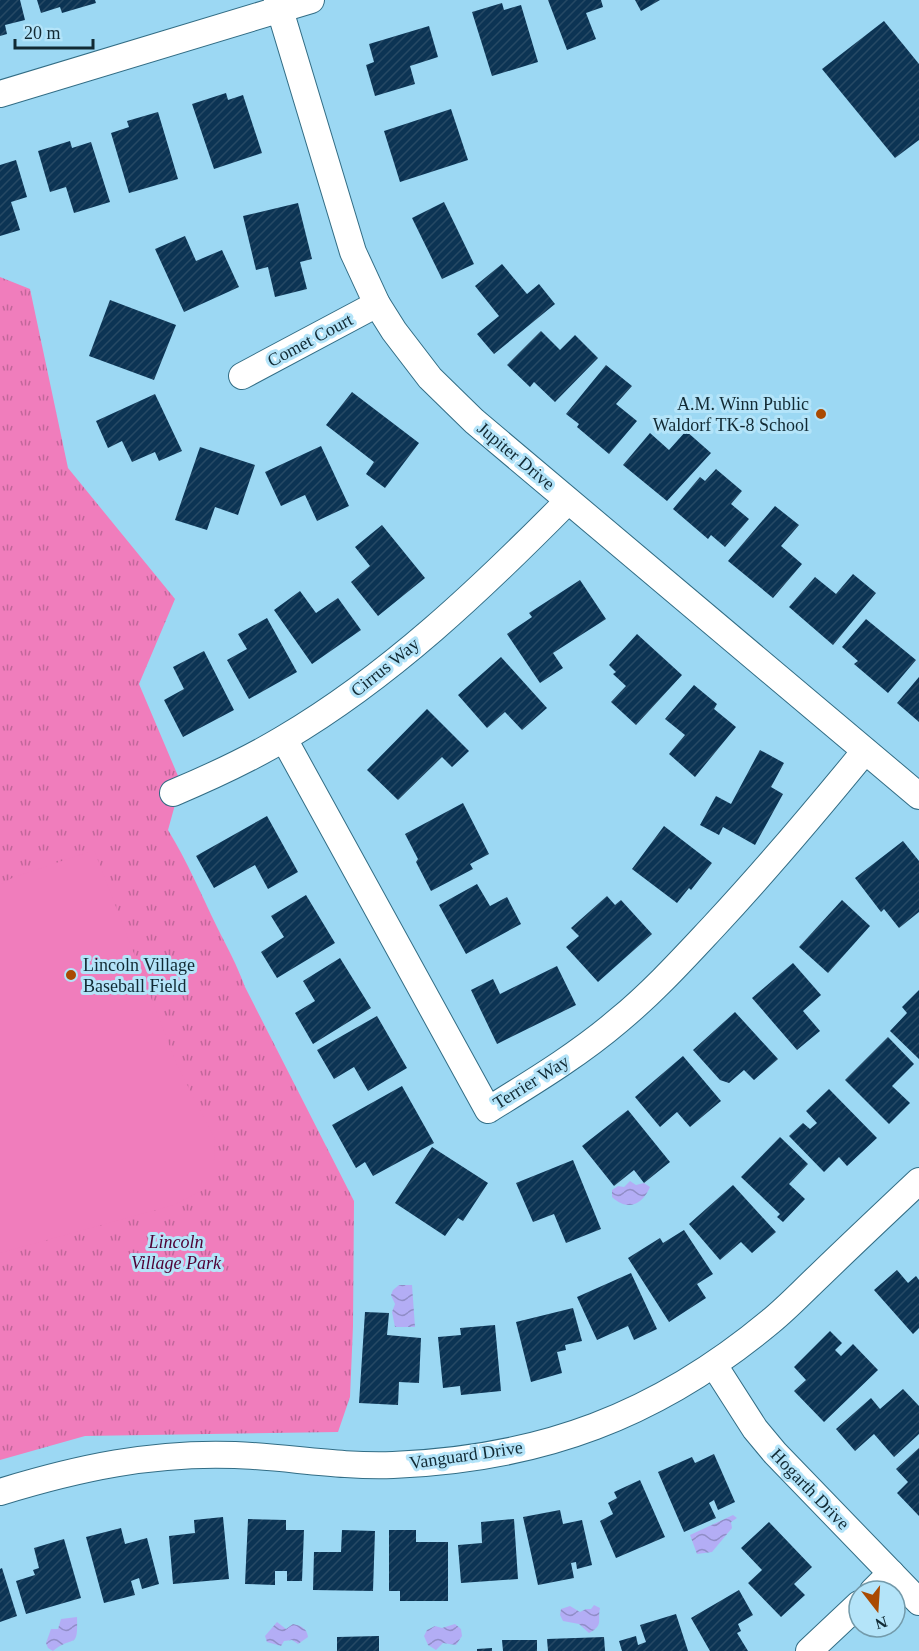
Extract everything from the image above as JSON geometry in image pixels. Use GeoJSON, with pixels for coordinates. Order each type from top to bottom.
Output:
{"type":"FeatureCollection","features":[{"type":"Feature","properties":{"kind":"street"},"geometry":{"type":"LineString","coordinates":[[0,94],[279,5],[311,0]]}},
{"type":"Feature","properties":{"kind":"street","name":"Jupiter Drive"},"geometry":{"type":"LineString","coordinates":[[279,5],[343,225],[353,252],[394,331],[430,378],[474,421],[919,796]]}},
{"type":"Feature","properties":{"kind":"street","name":"Comet Court"},"geometry":{"type":"LineString","coordinates":[[242,376],[378,304]]}},
{"type":"Feature","properties":{"kind":"street","name":"Cirrus Way"},"geometry":{"type":"LineString","coordinates":[[173,793],[255,756],[342,701],[377,675],[468,599],[568,501]]}},
{"type":"Feature","properties":{"kind":"street","name":"Terrier Way"},"geometry":{"type":"LineString","coordinates":[[284,739],[488,1110],[589,1045],[621,1019],[672,971],[767,869],[866,751]]}},
{"type":"Feature","properties":{"kind":"street","name":"Vanguard Drive"},"geometry":{"type":"LineString","coordinates":[[0,1492],[94,1466],[146,1459],[238,1455],[392,1465],[450,1461],[513,1452],[572,1435],[614,1420],[661,1397],[714,1365],[772,1320],[919,1181]]}},
{"type":"Feature","properties":{"kind":"street","name":"Hogarth Drive"},"geometry":{"type":"LineString","coordinates":[[714,1365],[755,1429],[775,1453],[919,1602]]}},
{"type":"Feature","properties":{"kind":"street"},"geometry":{"type":"LineString","coordinates":[[885,1579],[891,1573]]}},
{"type":"Feature","properties":{"kind":"street"},"geometry":{"type":"LineString","coordinates":[[809,1651],[847,1615]]}},
{"type":"Feature","properties":{"kind":"green space","name":"Lincoln Village Park"},"geometry":{"type":"Polygon","coordinates":[[[0,277],[30,289],[68,468],[175,599],[139,684],[181,783],[168,830],[354,1201],[350,1397],[338,1432],[85,1436],[0,1460],[0,277]]]}},
{"type":"Feature","properties":{"kind":"green space","name":"Lincoln Village Baseball Field"},"geometry":{"type":"Polygon","coordinates":[[[94,850],[177,1065],[214,1137],[215,1160],[203,1190],[174,1205],[0,1253],[0,885],[12,878],[94,850]]]}},
{"type":"Feature","properties":{"kind":"water"},"geometry":{"type":"Polygon","coordinates":[[[630,1181],[636,1185],[644,1183],[650,1187],[643,1199],[629,1205],[612,1197],[612,1190],[618,1186],[624,1187],[630,1181]]]}},
{"type":"Feature","properties":{"kind":"water"},"geometry":{"type":"Polygon","coordinates":[[[399,1285],[412,1285],[415,1327],[395,1327],[392,1312],[395,1304],[391,1295],[399,1285]]]}},
{"type":"Feature","properties":{"kind":"water"},"geometry":{"type":"Polygon","coordinates":[[[733,1515],[737,1518],[731,1522],[732,1528],[712,1552],[697,1554],[690,1535],[733,1515]]]}},
{"type":"Feature","properties":{"kind":"water"},"geometry":{"type":"Polygon","coordinates":[[[594,1605],[600,1608],[599,1622],[597,1628],[589,1633],[579,1624],[563,1621],[560,1615],[561,1609],[570,1606],[580,1612],[591,1609],[594,1605]]]}},
{"type":"Feature","properties":{"kind":"water"},"geometry":{"type":"Polygon","coordinates":[[[77,1617],[75,1638],[53,1651],[48,1648],[46,1643],[51,1629],[58,1629],[61,1619],[77,1617]]]}},
{"type":"Feature","properties":{"kind":"water"},"geometry":{"type":"Polygon","coordinates":[[[277,1622],[286,1629],[293,1624],[301,1627],[305,1629],[308,1637],[298,1644],[292,1640],[284,1641],[281,1646],[267,1642],[265,1636],[277,1622]]]}},
{"type":"Feature","properties":{"kind":"water"},"geometry":{"type":"Polygon","coordinates":[[[455,1624],[461,1629],[462,1636],[456,1645],[443,1643],[436,1650],[428,1645],[424,1636],[427,1630],[435,1626],[442,1628],[455,1624]]]}},
{"type":"Feature","properties":{"kind":"building"},"geometry":{"type":"Polygon","coordinates":[[[0,0],[20,0],[25,20],[5,25],[7,34],[0,36],[0,0]]]}},
{"type":"Feature","properties":{"kind":"building"},"geometry":{"type":"Polygon","coordinates":[[[37,0],[95,0],[96,3],[62,13],[60,7],[41,13],[37,0]]]}},
{"type":"Feature","properties":{"kind":"building"},"geometry":{"type":"Polygon","coordinates":[[[548,0],[601,0],[603,7],[586,13],[596,39],[567,50],[548,0]]]}},
{"type":"Feature","properties":{"kind":"building"},"geometry":{"type":"Polygon","coordinates":[[[635,0],[660,0],[641,11],[635,0]]]}},
{"type":"Feature","properties":{"kind":"building"},"geometry":{"type":"Polygon","coordinates":[[[502,3],[504,10],[521,5],[538,62],[492,76],[472,12],[502,3]]]}},
{"type":"Feature","properties":{"kind":"building"},"geometry":{"type":"Polygon","coordinates":[[[884,21],[919,64],[919,140],[895,158],[822,69],[884,21]]]}},
{"type":"Feature","properties":{"kind":"building"},"geometry":{"type":"Polygon","coordinates":[[[429,26],[438,57],[410,66],[415,84],[375,96],[366,65],[374,62],[369,44],[429,26]]]}},
{"type":"Feature","properties":{"kind":"building"},"geometry":{"type":"Polygon","coordinates":[[[226,93],[228,100],[243,95],[262,153],[214,169],[192,104],[226,93]]]}},
{"type":"Feature","properties":{"kind":"building"},"geometry":{"type":"Polygon","coordinates":[[[451,109],[468,160],[400,182],[384,131],[451,109]]]}},
{"type":"Feature","properties":{"kind":"building"},"geometry":{"type":"Polygon","coordinates":[[[158,112],[178,179],[129,193],[111,133],[129,127],[127,121],[158,112]]]}},
{"type":"Feature","properties":{"kind":"building"},"geometry":{"type":"Polygon","coordinates":[[[70,141],[72,148],[91,142],[110,202],[74,213],[66,187],[50,192],[38,151],[70,141]]]}},
{"type":"Feature","properties":{"kind":"building"},"geometry":{"type":"Polygon","coordinates":[[[16,160],[27,197],[11,202],[20,230],[0,236],[0,165],[16,160]]]}},
{"type":"Feature","properties":{"kind":"building"},"geometry":{"type":"Polygon","coordinates":[[[444,202],[474,264],[442,279],[412,218],[444,202]]]}},
{"type":"Feature","properties":{"kind":"building"},"geometry":{"type":"Polygon","coordinates":[[[298,203],[312,259],[300,262],[307,289],[275,297],[268,267],[256,270],[243,216],[298,203]]]}},
{"type":"Feature","properties":{"kind":"building"},"geometry":{"type":"Polygon","coordinates":[[[185,236],[196,261],[222,250],[239,287],[184,312],[155,249],[185,236]]]}},
{"type":"Feature","properties":{"kind":"building"},"geometry":{"type":"Polygon","coordinates":[[[502,264],[527,294],[539,284],[555,304],[494,354],[477,334],[499,316],[475,286],[502,264]]]}},
{"type":"Feature","properties":{"kind":"building"},"geometry":{"type":"Polygon","coordinates":[[[110,300],[176,325],[154,380],[89,356],[110,300]]]}},
{"type":"Feature","properties":{"kind":"building"},"geometry":{"type":"Polygon","coordinates":[[[541,331],[560,350],[575,335],[598,358],[555,402],[534,382],[530,387],[507,365],[541,331]]]}},
{"type":"Feature","properties":{"kind":"building"},"geometry":{"type":"Polygon","coordinates":[[[606,365],[632,386],[616,404],[637,421],[609,454],[577,427],[579,424],[566,414],[606,365]]]}},
{"type":"Feature","properties":{"kind":"building"},"geometry":{"type":"Polygon","coordinates":[[[352,392],[419,443],[385,488],[366,474],[374,462],[326,425],[352,392]]]}},
{"type":"Feature","properties":{"kind":"building"},"geometry":{"type":"Polygon","coordinates":[[[155,394],[182,451],[159,461],[155,452],[132,462],[122,441],[108,448],[96,421],[155,394]]]}},
{"type":"Feature","properties":{"kind":"building"},"geometry":{"type":"Polygon","coordinates":[[[686,431],[711,453],[667,501],[623,465],[650,433],[669,450],[686,431]]]}},
{"type":"Feature","properties":{"kind":"building"},"geometry":{"type":"Polygon","coordinates":[[[321,446],[349,506],[317,521],[305,495],[281,506],[265,472],[321,446]]]}},
{"type":"Feature","properties":{"kind":"building"},"geometry":{"type":"Polygon","coordinates":[[[200,447],[255,465],[238,515],[215,507],[207,530],[175,520],[200,447]]]}},
{"type":"Feature","properties":{"kind":"building"},"geometry":{"type":"Polygon","coordinates":[[[716,469],[742,491],[731,504],[749,519],[725,547],[711,535],[708,539],[673,509],[700,477],[705,481],[716,469]]]}},
{"type":"Feature","properties":{"kind":"building"},"geometry":{"type":"Polygon","coordinates":[[[775,506],[799,525],[781,546],[802,564],[773,598],[728,561],[775,506]]]}},
{"type":"Feature","properties":{"kind":"building"},"geometry":{"type":"Polygon","coordinates":[[[382,525],[425,578],[378,616],[351,582],[370,566],[355,547],[382,525]]]}},
{"type":"Feature","properties":{"kind":"building"},"geometry":{"type":"Polygon","coordinates":[[[853,574],[876,593],[833,645],[789,607],[815,577],[836,594],[853,574]]]}},
{"type":"Feature","properties":{"kind":"building"},"geometry":{"type":"Polygon","coordinates":[[[580,580],[606,619],[553,653],[563,668],[540,683],[507,634],[532,617],[529,613],[580,580]]]}},
{"type":"Feature","properties":{"kind":"building"},"geometry":{"type":"Polygon","coordinates":[[[300,591],[316,613],[338,598],[361,630],[312,664],[274,610],[300,591]]]}},
{"type":"Feature","properties":{"kind":"building"},"geometry":{"type":"Polygon","coordinates":[[[267,618],[297,672],[249,699],[227,660],[247,649],[238,634],[267,618]]]}},
{"type":"Feature","properties":{"kind":"building"},"geometry":{"type":"Polygon","coordinates":[[[866,619],[916,660],[888,693],[854,664],[858,661],[842,647],[866,619]]]}},
{"type":"Feature","properties":{"kind":"building"},"geometry":{"type":"Polygon","coordinates":[[[637,634],[682,675],[636,725],[611,702],[626,686],[613,674],[616,672],[609,665],[637,634]]]}},
{"type":"Feature","properties":{"kind":"building"},"geometry":{"type":"Polygon","coordinates":[[[204,651],[234,710],[183,737],[164,700],[184,689],[173,667],[204,651]]]}},
{"type":"Feature","properties":{"kind":"building"},"geometry":{"type":"Polygon","coordinates":[[[501,657],[547,708],[522,730],[505,712],[487,728],[458,695],[501,657]]]}},
{"type":"Feature","properties":{"kind":"building"},"geometry":{"type":"Polygon","coordinates":[[[919,677],[919,722],[897,703],[919,677]]]}},
{"type":"Feature","properties":{"kind":"building"},"geometry":{"type":"Polygon","coordinates":[[[694,685],[717,704],[714,709],[736,727],[695,777],[669,754],[685,735],[665,719],[694,685]]]}},
{"type":"Feature","properties":{"kind":"building"},"geometry":{"type":"Polygon","coordinates":[[[427,709],[469,751],[452,767],[442,757],[398,800],[367,770],[427,709]]]}},
{"type":"Feature","properties":{"kind":"building"},"geometry":{"type":"Polygon","coordinates":[[[760,750],[784,763],[771,787],[783,794],[755,845],[723,827],[719,835],[700,825],[716,796],[731,804],[760,750]]]}},
{"type":"Feature","properties":{"kind":"building"},"geometry":{"type":"Polygon","coordinates":[[[463,803],[489,854],[470,864],[473,869],[431,891],[405,834],[463,803]]]}},
{"type":"Feature","properties":{"kind":"building"},"geometry":{"type":"Polygon","coordinates":[[[267,816],[298,872],[268,889],[255,865],[214,888],[196,856],[267,816]]]}},
{"type":"Feature","properties":{"kind":"building"},"geometry":{"type":"Polygon","coordinates":[[[664,826],[712,863],[691,890],[689,888],[677,903],[632,869],[664,826]]]}},
{"type":"Feature","properties":{"kind":"building"},"geometry":{"type":"Polygon","coordinates":[[[903,841],[919,861],[919,912],[899,928],[884,909],[881,912],[855,878],[903,841]]]}},
{"type":"Feature","properties":{"kind":"building"},"geometry":{"type":"Polygon","coordinates":[[[477,884],[490,906],[507,897],[521,924],[466,954],[439,905],[477,884]]]}},
{"type":"Feature","properties":{"kind":"building"},"geometry":{"type":"Polygon","coordinates":[[[306,895],[335,943],[277,978],[261,952],[284,937],[271,916],[306,895]]]}},
{"type":"Feature","properties":{"kind":"building"},"geometry":{"type":"Polygon","coordinates":[[[607,896],[615,905],[621,900],[652,934],[598,982],[566,947],[579,936],[571,928],[607,896]]]}},
{"type":"Feature","properties":{"kind":"building"},"geometry":{"type":"Polygon","coordinates":[[[842,900],[870,926],[828,973],[799,947],[842,900]]]}},
{"type":"Feature","properties":{"kind":"building"},"geometry":{"type":"Polygon","coordinates":[[[340,958],[371,1008],[313,1044],[295,1013],[315,1001],[303,981],[340,958]]]}},
{"type":"Feature","properties":{"kind":"building"},"geometry":{"type":"Polygon","coordinates":[[[793,963],[821,995],[803,1011],[820,1031],[797,1050],[752,998],[793,963]]]}},
{"type":"Feature","properties":{"kind":"building"},"geometry":{"type":"Polygon","coordinates":[[[557,966],[576,1005],[497,1044],[471,990],[493,979],[500,994],[557,966]]]}},
{"type":"Feature","properties":{"kind":"building"},"geometry":{"type":"Polygon","coordinates":[[[919,990],[919,1059],[890,1031],[907,1013],[902,1007],[919,990]]]}},
{"type":"Feature","properties":{"kind":"building"},"geometry":{"type":"Polygon","coordinates":[[[735,1012],[778,1059],[754,1080],[744,1070],[729,1083],[720,1080],[693,1050],[735,1012]]]}},
{"type":"Feature","properties":{"kind":"building"},"geometry":{"type":"Polygon","coordinates":[[[377,1016],[407,1068],[368,1091],[354,1067],[334,1079],[317,1050],[377,1016]]]}},
{"type":"Feature","properties":{"kind":"building"},"geometry":{"type":"Polygon","coordinates":[[[888,1037],[914,1064],[892,1086],[910,1103],[889,1124],[845,1080],[888,1037]]]}},
{"type":"Feature","properties":{"kind":"building"},"geometry":{"type":"Polygon","coordinates":[[[683,1056],[721,1101],[690,1127],[677,1112],[660,1127],[635,1097],[683,1056]]]}},
{"type":"Feature","properties":{"kind":"building"},"geometry":{"type":"Polygon","coordinates":[[[402,1086],[434,1143],[373,1176],[365,1162],[356,1168],[332,1125],[402,1086]]]}},
{"type":"Feature","properties":{"kind":"building"},"geometry":{"type":"Polygon","coordinates":[[[829,1089],[877,1138],[847,1166],[839,1157],[824,1172],[789,1136],[803,1123],[810,1129],[817,1123],[806,1111],[829,1089]]]}},
{"type":"Feature","properties":{"kind":"building"},"geometry":{"type":"Polygon","coordinates":[[[628,1110],[670,1162],[644,1183],[634,1170],[614,1186],[582,1146],[628,1110]]]}},
{"type":"Feature","properties":{"kind":"building"},"geometry":{"type":"Polygon","coordinates":[[[780,1137],[808,1164],[789,1184],[805,1199],[783,1222],[777,1217],[780,1214],[741,1177],[780,1137]]]}},
{"type":"Feature","properties":{"kind":"building"},"geometry":{"type":"Polygon","coordinates":[[[432,1147],[488,1183],[463,1221],[458,1218],[445,1236],[395,1203],[432,1147]]]}},
{"type":"Feature","properties":{"kind":"building"},"geometry":{"type":"Polygon","coordinates":[[[573,1160],[601,1229],[566,1243],[554,1214],[533,1222],[516,1183],[573,1160]]]}},
{"type":"Feature","properties":{"kind":"building"},"geometry":{"type":"Polygon","coordinates":[[[733,1185],[776,1232],[752,1253],[741,1242],[720,1260],[689,1224],[733,1185]]]}},
{"type":"Feature","properties":{"kind":"building"},"geometry":{"type":"Polygon","coordinates":[[[684,1230],[713,1274],[697,1284],[706,1298],[669,1322],[628,1258],[660,1238],[663,1243],[684,1230]]]}},
{"type":"Feature","properties":{"kind":"building"},"geometry":{"type":"Polygon","coordinates":[[[897,1270],[908,1283],[916,1276],[919,1280],[919,1328],[913,1334],[874,1290],[897,1270]]]}},
{"type":"Feature","properties":{"kind":"building"},"geometry":{"type":"Polygon","coordinates":[[[631,1273],[657,1329],[634,1340],[628,1326],[597,1340],[577,1297],[631,1273]]]}},
{"type":"Feature","properties":{"kind":"building"},"geometry":{"type":"Polygon","coordinates":[[[573,1308],[582,1341],[565,1345],[566,1350],[557,1352],[562,1373],[531,1382],[516,1322],[573,1308]]]}},
{"type":"Feature","properties":{"kind":"building"},"geometry":{"type":"Polygon","coordinates":[[[365,1312],[389,1313],[387,1335],[421,1338],[419,1383],[399,1382],[398,1405],[359,1403],[365,1312]]]}},
{"type":"Feature","properties":{"kind":"building"},"geometry":{"type":"Polygon","coordinates":[[[495,1325],[501,1391],[461,1395],[460,1386],[443,1388],[438,1337],[461,1335],[460,1328],[495,1325]]]}},
{"type":"Feature","properties":{"kind":"building"},"geometry":{"type":"Polygon","coordinates":[[[830,1331],[842,1343],[835,1350],[841,1356],[853,1344],[878,1370],[824,1422],[794,1391],[806,1380],[794,1367],[830,1331]]]}},
{"type":"Feature","properties":{"kind":"building"},"geometry":{"type":"Polygon","coordinates":[[[903,1389],[919,1406],[919,1434],[894,1457],[874,1434],[855,1451],[836,1429],[871,1398],[880,1409],[903,1389]]]}},
{"type":"Feature","properties":{"kind":"building"},"geometry":{"type":"Polygon","coordinates":[[[919,1448],[919,1516],[897,1493],[908,1482],[896,1469],[919,1448]]]}},
{"type":"Feature","properties":{"kind":"building"},"geometry":{"type":"Polygon","coordinates":[[[714,1454],[735,1502],[718,1510],[714,1500],[709,1503],[716,1518],[684,1532],[658,1472],[692,1457],[695,1463],[714,1454]]]}},
{"type":"Feature","properties":{"kind":"building"},"geometry":{"type":"Polygon","coordinates":[[[640,1480],[665,1537],[616,1558],[600,1521],[613,1514],[608,1503],[617,1498],[614,1492],[640,1480]]]}},
{"type":"Feature","properties":{"kind":"building"},"geometry":{"type":"Polygon","coordinates":[[[560,1510],[563,1524],[582,1520],[592,1565],[577,1569],[576,1562],[571,1563],[574,1578],[538,1585],[523,1517],[560,1510]]]}},
{"type":"Feature","properties":{"kind":"building"},"geometry":{"type":"Polygon","coordinates":[[[223,1517],[229,1579],[173,1584],[169,1536],[195,1533],[194,1520],[223,1517]]]}},
{"type":"Feature","properties":{"kind":"building"},"geometry":{"type":"Polygon","coordinates":[[[248,1519],[286,1520],[286,1530],[304,1530],[302,1581],[287,1581],[287,1571],[275,1571],[275,1585],[245,1584],[248,1519]]]}},
{"type":"Feature","properties":{"kind":"building"},"geometry":{"type":"Polygon","coordinates":[[[514,1519],[518,1579],[461,1583],[458,1545],[482,1543],[481,1522],[514,1519]]]}},
{"type":"Feature","properties":{"kind":"building"},"geometry":{"type":"Polygon","coordinates":[[[769,1522],[812,1567],[794,1584],[805,1595],[781,1617],[748,1583],[762,1570],[741,1548],[769,1522]]]}},
{"type":"Feature","properties":{"kind":"building"},"geometry":{"type":"Polygon","coordinates":[[[121,1528],[125,1544],[147,1538],[159,1584],[142,1589],[139,1578],[131,1581],[135,1595],[104,1603],[86,1537],[121,1528]]]}},
{"type":"Feature","properties":{"kind":"building"},"geometry":{"type":"Polygon","coordinates":[[[342,1530],[375,1531],[373,1591],[313,1590],[314,1552],[341,1552],[342,1530]]]}},
{"type":"Feature","properties":{"kind":"building"},"geometry":{"type":"Polygon","coordinates":[[[389,1530],[416,1530],[416,1542],[448,1542],[448,1601],[400,1601],[400,1591],[389,1591],[389,1530]]]}},
{"type":"Feature","properties":{"kind":"building"},"geometry":{"type":"Polygon","coordinates":[[[64,1539],[81,1598],[26,1614],[16,1581],[35,1575],[33,1570],[39,1568],[34,1548],[64,1539]]]}},
{"type":"Feature","properties":{"kind":"building"},"geometry":{"type":"Polygon","coordinates":[[[2,1568],[17,1616],[0,1622],[0,1569],[2,1568]]]}},
{"type":"Feature","properties":{"kind":"building"},"geometry":{"type":"Polygon","coordinates":[[[739,1590],[753,1615],[738,1624],[741,1631],[737,1633],[748,1651],[710,1651],[691,1618],[739,1590]]]}},
{"type":"Feature","properties":{"kind":"building"},"geometry":{"type":"Polygon","coordinates":[[[676,1614],[688,1651],[622,1651],[619,1641],[636,1636],[638,1645],[646,1642],[640,1625],[676,1614]]]}},
{"type":"Feature","properties":{"kind":"building"},"geometry":{"type":"Polygon","coordinates":[[[379,1636],[379,1651],[337,1651],[337,1637],[379,1636]]]}},
{"type":"Feature","properties":{"kind":"building"},"geometry":{"type":"Polygon","coordinates":[[[604,1637],[605,1651],[548,1651],[547,1639],[604,1637]]]}},
{"type":"Feature","properties":{"kind":"building"},"geometry":{"type":"Polygon","coordinates":[[[502,1640],[537,1640],[537,1651],[503,1651],[502,1640]]]}},
{"type":"Feature","properties":{"kind":"building"},"geometry":{"type":"Polygon","coordinates":[[[492,1648],[492,1651],[477,1651],[477,1649],[492,1648]]]}},
{"type":"Feature","properties":{"kind":"place","name":"A.M. Winn Public Waldorf TK-8 School"},"geometry":{"type":"Point","coordinates":[821,414]}},
{"type":"Feature","properties":{"kind":"place","name":"Lincoln Village Baseball Field"},"geometry":{"type":"Point","coordinates":[71,975]}}]}
